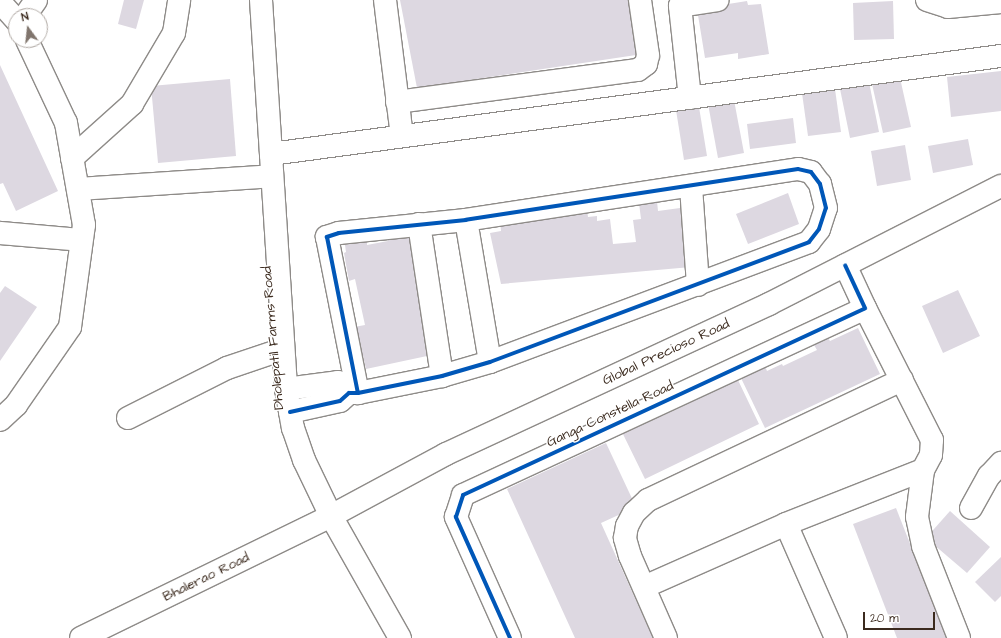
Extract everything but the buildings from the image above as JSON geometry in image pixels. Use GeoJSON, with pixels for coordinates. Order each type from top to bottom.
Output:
{"type":"FeatureCollection","features":[{"type":"Feature","properties":{"kind":"street"},"geometry":{"type":"LineString","coordinates":[[72,158],[132,104],[174,33],[179,0]]}},
{"type":"Feature","properties":{"kind":"street","name":"Dholepatil Farms Road"},"geometry":{"type":"LineString","coordinates":[[261,0],[283,349],[286,389],[293,428],[304,460],[331,516],[400,638]]}},
{"type":"Feature","properties":{"kind":"street"},"geometry":{"type":"LineString","coordinates":[[384,0],[402,136]]}},
{"type":"Feature","properties":{"kind":"street"},"geometry":{"type":"LineString","coordinates":[[397,102],[638,70],[646,64],[648,55],[640,0]]}},
{"type":"Feature","properties":{"kind":"street"},"geometry":{"type":"LineString","coordinates":[[690,98],[680,6],[718,0]]}},
{"type":"Feature","properties":{"kind":"street"},"geometry":{"type":"LineString","coordinates":[[927,0],[948,7],[1001,2]]}},
{"type":"Feature","properties":{"kind":"street"},"geometry":{"type":"LineString","coordinates":[[0,2],[8,11]]}},
{"type":"Feature","properties":{"kind":"street"},"geometry":{"type":"LineString","coordinates":[[0,420],[16,405],[70,327],[84,225],[66,124],[31,48]]}},
{"type":"Feature","properties":{"kind":"street"},"geometry":{"type":"LineString","coordinates":[[271,154],[1001,56]]}},
{"type":"Feature","properties":{"kind":"street"},"geometry":{"type":"LineString","coordinates":[[290,412],[340,401],[354,393],[442,376],[490,362],[810,242],[819,229],[826,208],[820,184],[812,172],[798,169],[691,187],[466,220],[339,233],[327,237],[354,393]]}},
{"type":"Feature","properties":{"kind":"street"},"geometry":{"type":"LineString","coordinates":[[78,189],[272,176]]}},
{"type":"Feature","properties":{"kind":"street","name":"Global Precioso Road"},"geometry":{"type":"LineString","coordinates":[[331,516],[446,454],[769,304],[1001,186]]}},
{"type":"Feature","properties":{"kind":"street"},"geometry":{"type":"LineString","coordinates":[[691,187],[698,285]]}},
{"type":"Feature","properties":{"kind":"street"},"geometry":{"type":"LineString","coordinates":[[466,220],[490,362]]}},
{"type":"Feature","properties":{"kind":"street"},"geometry":{"type":"LineString","coordinates":[[419,224],[442,376]]}},
{"type":"Feature","properties":{"kind":"street"},"geometry":{"type":"LineString","coordinates":[[0,233],[82,240]]}},
{"type":"Feature","properties":{"kind":"street"},"geometry":{"type":"LineString","coordinates":[[845,265],[865,308],[932,440],[931,456],[923,470],[917,517],[923,546],[959,638]]}},
{"type":"Feature","properties":{"kind":"street","name":"Ganga Constella Road"},"geometry":{"type":"LineString","coordinates":[[510,638],[456,517],[463,495],[865,308]]}},
{"type":"Feature","properties":{"kind":"street"},"geometry":{"type":"LineString","coordinates":[[128,418],[227,368],[283,349]]}},
{"type":"Feature","properties":{"kind":"street"},"geometry":{"type":"LineString","coordinates":[[666,638],[630,556],[625,538],[627,526],[634,513],[648,500],[902,380]]}},
{"type":"Feature","properties":{"kind":"street"},"geometry":{"type":"LineString","coordinates":[[286,389],[338,382],[354,393]]}},
{"type":"Feature","properties":{"kind":"street"},"geometry":{"type":"LineString","coordinates":[[971,508],[989,476],[1001,463]]}},
{"type":"Feature","properties":{"kind":"street"},"geometry":{"type":"LineString","coordinates":[[644,587],[786,524],[923,470]]}},
{"type":"Feature","properties":{"kind":"street","name":"Bhalerao Road"},"geometry":{"type":"LineString","coordinates":[[81,638],[331,516]]}},
{"type":"Feature","properties":{"kind":"street"},"geometry":{"type":"LineString","coordinates":[[786,524],[836,638]]}},
{"type":"Feature","properties":{"kind":"cycle path"},"geometry":{"type":"LineString","coordinates":[[290,412],[340,401],[349,393],[358,393],[442,376],[490,362],[809,242],[819,229],[826,208],[820,184],[811,172],[798,169],[466,220],[339,233],[327,237],[358,393]]}},
{"type":"Feature","properties":{"kind":"cycle path"},"geometry":{"type":"LineString","coordinates":[[510,638],[456,517],[463,495],[865,308],[845,265]]}}]}
